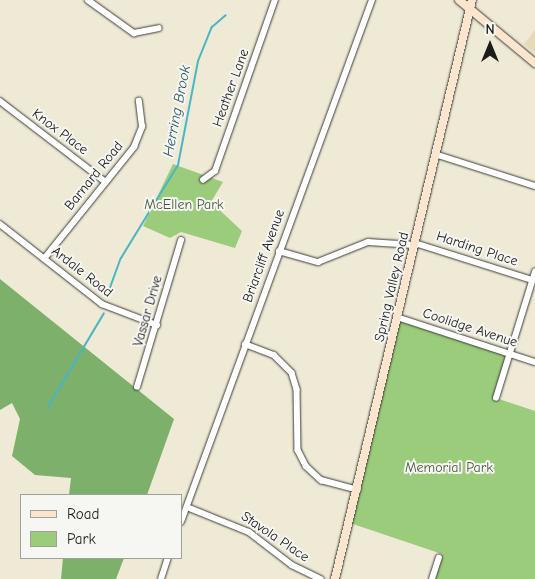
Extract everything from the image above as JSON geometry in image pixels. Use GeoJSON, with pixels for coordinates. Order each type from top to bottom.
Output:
{"type":"FeatureCollection","features":[{"type":"Feature","properties":{"kind":"street"},"geometry":{"type":"LineString","coordinates":[[88,0],[134,33],[159,28]]}},
{"type":"Feature","properties":{"kind":"street","name":"Heather Lane"},"geometry":{"type":"LineString","coordinates":[[202,180],[214,171],[275,0]]}},
{"type":"Feature","properties":{"kind":"street","name":"Briarcliff Avenue"},"geometry":{"type":"LineString","coordinates":[[182,520],[244,344],[372,0]]}},
{"type":"Feature","properties":{"kind":"street"},"geometry":{"type":"LineString","coordinates":[[459,0],[535,63]]}},
{"type":"Feature","properties":{"kind":"street","name":"Spring Valley Road"},"geometry":{"type":"LineString","coordinates":[[335,579],[358,490],[472,0]]}},
{"type":"Feature","properties":{"kind":"street","name":"Knox Place"},"geometry":{"type":"LineString","coordinates":[[0,101],[106,182]]}},
{"type":"Feature","properties":{"kind":"street","name":"Barnard Road"},"geometry":{"type":"LineString","coordinates":[[44,259],[139,138],[143,115],[140,101]]}},
{"type":"Feature","properties":{"kind":"street"},"geometry":{"type":"LineString","coordinates":[[435,154],[535,186]]}},
{"type":"Feature","properties":{"kind":"street","name":"Ardale Road"},"geometry":{"type":"LineString","coordinates":[[0,224],[108,308],[157,325]]}},
{"type":"Feature","properties":{"kind":"street","name":"Vassar Drive"},"geometry":{"type":"LineString","coordinates":[[137,387],[181,240]]}},
{"type":"Feature","properties":{"kind":"street","name":"Harding Place"},"geometry":{"type":"LineString","coordinates":[[279,251],[318,262],[368,242],[414,244],[532,280]]}},
{"type":"Feature","properties":{"kind":"street"},"geometry":{"type":"LineString","coordinates":[[496,398],[508,354],[535,272]]}},
{"type":"Feature","properties":{"kind":"street","name":"Coolidge Avenue"},"geometry":{"type":"LineString","coordinates":[[398,317],[535,362]]}},
{"type":"Feature","properties":{"kind":"street"},"geometry":{"type":"LineString","coordinates":[[244,344],[274,355],[292,373],[297,389],[297,442],[306,466],[321,480],[358,490]]}},
{"type":"Feature","properties":{"kind":"street","name":"Stavola Place"},"geometry":{"type":"LineString","coordinates":[[187,507],[249,532],[292,565],[321,579]]}},
{"type":"Feature","properties":{"kind":"street"},"geometry":{"type":"LineString","coordinates":[[432,579],[439,558]]}},
{"type":"Feature","properties":{"kind":"street"},"geometry":{"type":"LineString","coordinates":[[161,579],[168,559]]}},
{"type":"Feature","properties":{"kind":"shaded area"},"geometry":{"type":"Polygon","coordinates":[[[535,30],[535,53],[524,44],[535,30]]]}},
{"type":"Feature","properties":{"kind":"green space","name":"McEllen Park"},"geometry":{"type":"Polygon","coordinates":[[[173,164],[223,182],[211,202],[242,231],[235,248],[181,232],[170,238],[143,226],[173,164]]]}},
{"type":"Feature","properties":{"kind":"green space"},"geometry":{"type":"Polygon","coordinates":[[[0,279],[174,419],[147,494],[69,494],[71,478],[35,475],[12,456],[20,419],[12,403],[0,410],[0,279]]]}},
{"type":"Feature","properties":{"kind":"green space","name":"Memorial Park"},"geometry":{"type":"Polygon","coordinates":[[[397,317],[508,354],[496,398],[535,411],[535,579],[432,579],[442,554],[350,523],[397,317]]]}},
{"type":"Feature","properties":{"kind":"green space"},"geometry":{"type":"Polygon","coordinates":[[[63,559],[124,559],[116,579],[61,579],[63,559]]]}},
{"type":"Feature","properties":{"kind":"waterway","name":"Herring Brook"},"geometry":{"type":"LineString","coordinates":[[108,293],[121,258],[178,165],[198,61],[212,27],[226,15]]}},
{"type":"Feature","properties":{"kind":"waterway","name":"Herring Brook"},"geometry":{"type":"LineString","coordinates":[[48,407],[104,313]]}}]}
